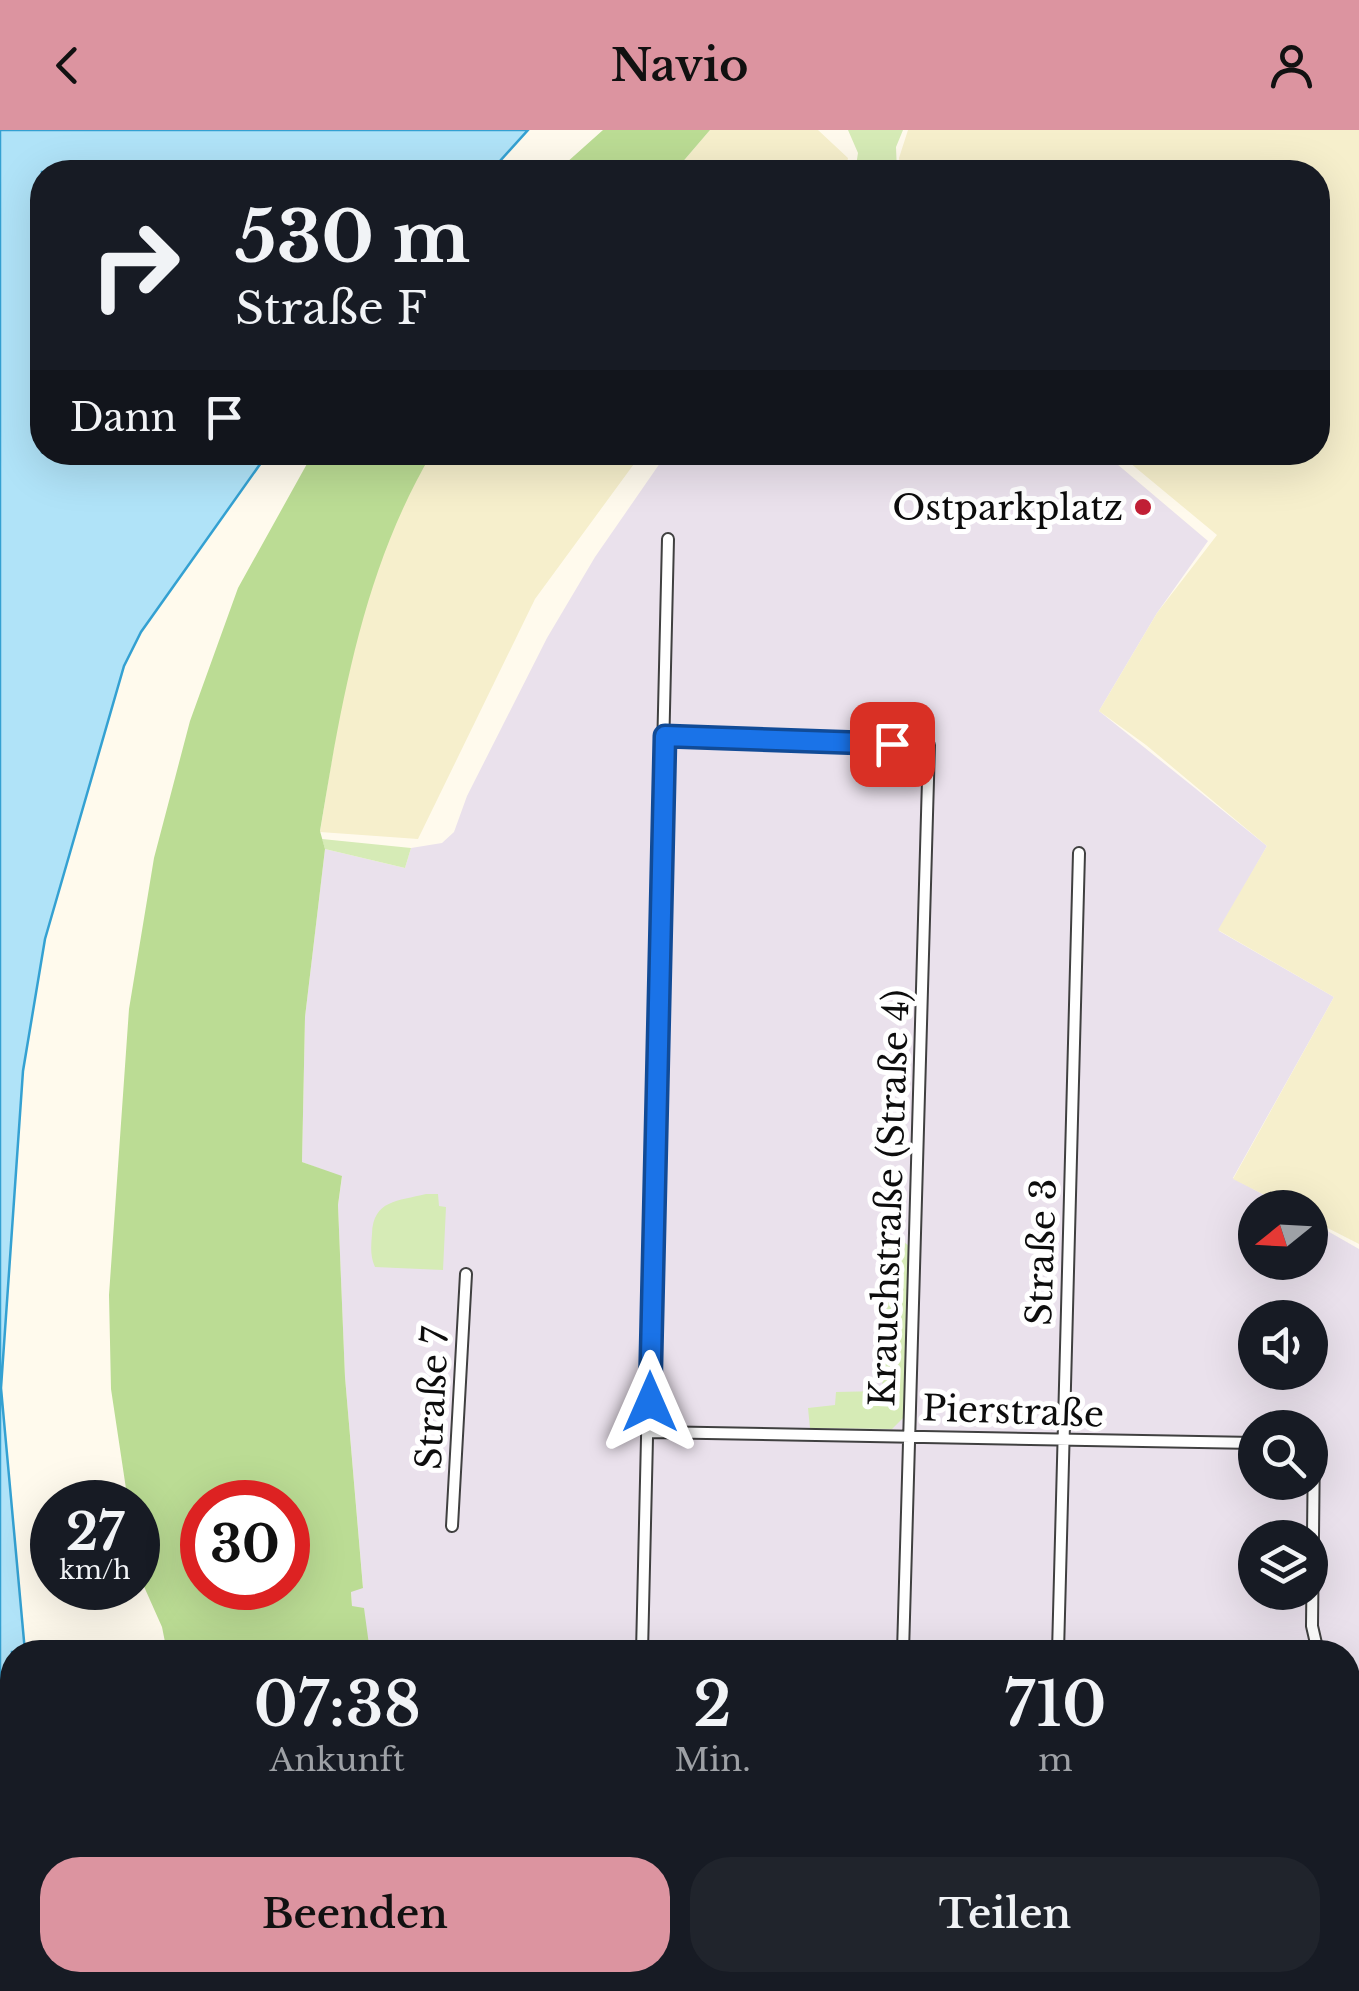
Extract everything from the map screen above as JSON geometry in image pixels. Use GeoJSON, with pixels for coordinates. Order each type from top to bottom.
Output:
{"type":"FeatureCollection","features":[{"type":"Feature","properties":{"kind":"street"},"geometry":{"type":"LineString","coordinates":[[642,1640],[668,538]]}},
{"type":"Feature","properties":{"kind":"street","name":"Krauchstraße (Straße 4)"},"geometry":{"type":"LineString","coordinates":[[665,736],[929,745],[903,1640]]}},
{"type":"Feature","properties":{"kind":"street","name":"Straße 3"},"geometry":{"type":"LineString","coordinates":[[1058,1640],[1078,853]]}},
{"type":"Feature","properties":{"kind":"street","name":"Straße 7"},"geometry":{"type":"LineString","coordinates":[[452,1526],[466,1274]]}},
{"type":"Feature","properties":{"kind":"street","name":"Pierstraße"},"geometry":{"type":"LineString","coordinates":[[650,1432],[1238,1443]]}},
{"type":"Feature","properties":{"kind":"street"},"geometry":{"type":"LineString","coordinates":[[1313,1610],[1317,1640]]}},
{"type":"Feature","properties":{"kind":"shaded area"},"geometry":{"type":"Polygon","coordinates":[[[710,130],[818,130],[848,158],[848,160],[684,160],[710,130]]]}},
{"type":"Feature","properties":{"kind":"shaded area"},"geometry":{"type":"Polygon","coordinates":[[[908,130],[1359,130],[1359,1244],[1328,1228],[1328,1190],[1255,1190],[1233,1179],[1334,997],[1218,930],[1267,846],[1099,711],[1157,613],[1217,535],[1132,465],[1330,465],[1330,160],[899,160],[908,130]]]}},
{"type":"Feature","properties":{"kind":"shaded area"},"geometry":{"type":"Polygon","coordinates":[[[425,465],[633,465],[535,599],[418,839],[320,832],[344,685],[371,587],[403,500],[425,465]]]}},
{"type":"Feature","properties":{"kind":"shaded area"},"geometry":{"type":"Polygon","coordinates":[[[659,465],[1118,465],[1208,541],[1157,613],[1099,711],[1267,846],[1219,931],[1334,997],[1233,1178],[1255,1190],[1238,1190],[1238,1280],[1328,1280],[1328,1231],[1359,1249],[1359,1640],[365,1640],[352,1606],[351,1591],[363,1587],[345,1377],[338,1205],[342,1177],[302,1162],[305,1017],[325,849],[405,868],[411,848],[442,843],[454,832],[467,796],[547,638],[595,557],[659,465]]]}},
{"type":"Feature","properties":{"kind":"green space"},"geometry":{"type":"Polygon","coordinates":[[[603,130],[710,130],[684,160],[569,160],[603,130]]]}},
{"type":"Feature","properties":{"kind":"green space"},"geometry":{"type":"Polygon","coordinates":[[[848,130],[903,130],[896,147],[897,160],[857,160],[858,153],[848,130]]]}},
{"type":"Feature","properties":{"kind":"green space"},"geometry":{"type":"Polygon","coordinates":[[[306,465],[425,465],[388,543],[347,684],[320,831],[325,849],[305,1017],[302,1162],[342,1176],[338,1205],[345,1377],[363,1588],[351,1592],[352,1606],[364,1608],[368,1640],[165,1640],[154,1610],[160,1610],[160,1480],[125,1480],[111,1389],[109,1295],[129,1009],[154,858],[190,721],[238,588],[306,465]]]}},
{"type":"Feature","properties":{"kind":"green space"},"geometry":{"type":"Polygon","coordinates":[[[322,839],[411,848],[405,868],[325,849],[322,839]]]}},
{"type":"Feature","properties":{"kind":"green space"},"geometry":{"type":"Polygon","coordinates":[[[438,1194],[439,1206],[446,1207],[443,1270],[375,1267],[371,1247],[377,1214],[389,1204],[438,1194]]]}},
{"type":"Feature","properties":{"kind":"green space"},"geometry":{"type":"Polygon","coordinates":[[[888,1239],[900,1239],[909,1246],[905,1416],[892,1429],[810,1428],[808,1408],[835,1405],[836,1392],[882,1391],[888,1239]]]}},
{"type":"Feature","properties":{"kind":"water"},"geometry":{"type":"Polygon","coordinates":[[[0,130],[528,130],[501,160],[30,160],[30,465],[259,465],[141,632],[124,666],[45,939],[23,1071],[1,1388],[24,1640],[0,1640],[0,130]]]}},
{"type":"Feature","properties":{"kind":"place","name":"Ostparkplatz"},"geometry":{"type":"Point","coordinates":[1143,507]}},
{"type":"Feature","properties":{"kind":"route"},"geometry":{"type":"LineString","coordinates":[[650,1402],[665,736],[892,744]]}}]}
